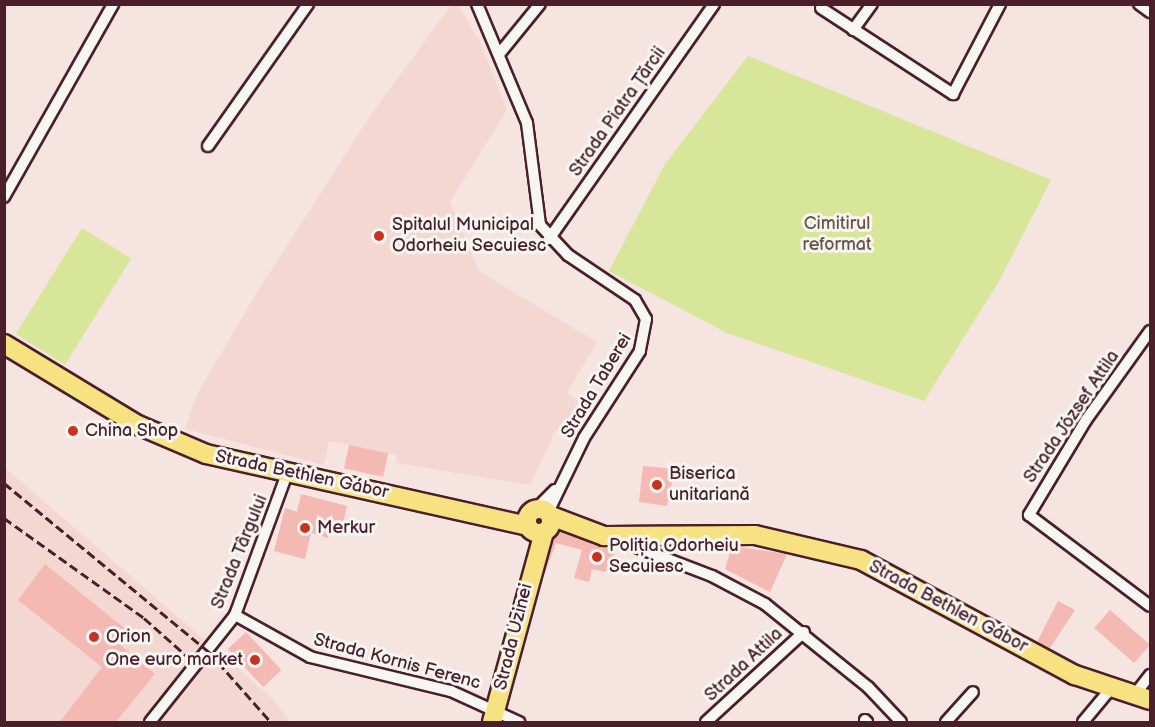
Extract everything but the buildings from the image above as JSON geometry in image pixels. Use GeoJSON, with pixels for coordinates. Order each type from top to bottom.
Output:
{"type":"FeatureCollection","features":[{"type":"Feature","properties":{"kind":"main road","name":"Strada Bethlen Gábor"},"geometry":{"type":"LineString","coordinates":[[4,344],[160,436],[287,474],[482,512],[540,520],[604,536],[755,535],[861,560],[1075,675],[1143,696]]}},
{"type":"Feature","properties":{"kind":"main road","name":"Strada Uzinei"},"geometry":{"type":"LineString","coordinates":[[494,715],[535,552],[540,520]]}},
{"type":"Feature","properties":{"kind":"street"},"geometry":{"type":"LineString","coordinates":[[4,197],[113,4]]}},
{"type":"Feature","properties":{"kind":"street"},"geometry":{"type":"LineString","coordinates":[[208,146],[308,4]]}},
{"type":"Feature","properties":{"kind":"street","name":"Strada Taberei"},"geometry":{"type":"LineString","coordinates":[[477,4],[500,53],[527,123],[534,208],[549,239],[635,300],[647,328],[640,351],[540,520]]}},
{"type":"Feature","properties":{"kind":"street"},"geometry":{"type":"LineString","coordinates":[[500,53],[540,4]]}},
{"type":"Feature","properties":{"kind":"street","name":"Strada Piatra Țărcii"},"geometry":{"type":"LineString","coordinates":[[549,239],[714,4]]}},
{"type":"Feature","properties":{"kind":"street"},"geometry":{"type":"LineString","coordinates":[[853,30],[872,4]]}},
{"type":"Feature","properties":{"kind":"street"},"geometry":{"type":"LineString","coordinates":[[821,8],[953,94],[1000,4]]}},
{"type":"Feature","properties":{"kind":"street","name":"Strada József Attila"},"geometry":{"type":"LineString","coordinates":[[1150,331],[1086,420],[1029,515],[1150,606]]}},
{"type":"Feature","properties":{"kind":"street","name":"Strada Târgului"},"geometry":{"type":"LineString","coordinates":[[150,723],[235,615],[287,474]]}},
{"type":"Feature","properties":{"kind":"street"},"geometry":{"type":"LineString","coordinates":[[667,557],[674,534]]}},
{"type":"Feature","properties":{"kind":"street"},"geometry":{"type":"LineString","coordinates":[[604,536],[667,557],[748,594],[804,632],[901,723]]}},
{"type":"Feature","properties":{"kind":"street","name":"Strada Kornis Ferenc"},"geometry":{"type":"LineString","coordinates":[[235,615],[310,657],[451,691],[494,715],[519,723]]}},
{"type":"Feature","properties":{"kind":"street","name":"Strada Attila"},"geometry":{"type":"LineString","coordinates":[[706,723],[804,632]]}},
{"type":"Feature","properties":{"kind":"street"},"geometry":{"type":"LineString","coordinates":[[1143,696],[1150,675]]}},
{"type":"Feature","properties":{"kind":"street"},"geometry":{"type":"LineString","coordinates":[[1083,723],[1113,686]]}},
{"type":"Feature","properties":{"kind":"street"},"geometry":{"type":"LineString","coordinates":[[946,723],[973,692]]}},
{"type":"Feature","properties":{"kind":"shaded area","name":"Spitalul Municipal Odorheiu Secuiesc"},"geometry":{"type":"Polygon","coordinates":[[[451,5],[458,5],[479,40],[507,110],[450,202],[479,271],[597,342],[567,393],[587,406],[569,438],[556,430],[530,485],[396,463],[397,455],[329,441],[324,465],[185,429],[197,394],[256,294],[368,119],[451,5]]]}},
{"type":"Feature","properties":{"kind":"shaded area"},"geometry":{"type":"Polygon","coordinates":[[[4,467],[272,698],[290,722],[5,722],[4,467]]]}},
{"type":"Feature","properties":{"kind":"green space","name":"Cimitirul reformat"},"geometry":{"type":"Polygon","coordinates":[[[748,56],[1051,180],[998,283],[924,401],[727,333],[609,271],[665,164],[748,56]]]}},
{"type":"Feature","properties":{"kind":"green space"},"geometry":{"type":"Polygon","coordinates":[[[82,228],[131,259],[65,365],[16,334],[82,228]]]}},
{"type":"Feature","properties":{"kind":"railway"},"geometry":{"type":"LineString","coordinates":[[4,483],[209,652],[271,722]]}},
{"type":"Feature","properties":{"kind":"railway"},"geometry":{"type":"LineString","coordinates":[[4,518],[144,618],[190,659]]}},
{"type":"Feature","properties":{"kind":"place","name":"Spitalul Municipal Odorheiu Secuiesc"},"geometry":{"type":"Point","coordinates":[379,236]}},
{"type":"Feature","properties":{"kind":"place","name":"China Shop"},"geometry":{"type":"Point","coordinates":[73,431]}},
{"type":"Feature","properties":{"kind":"place","name":"Biserica unitariană"},"geometry":{"type":"Point","coordinates":[657,485]}},
{"type":"Feature","properties":{"kind":"place","name":"Merkur"},"geometry":{"type":"Point","coordinates":[305,528]}},
{"type":"Feature","properties":{"kind":"place","name":"Poliția Odorheiu Secuiesc"},"geometry":{"type":"Point","coordinates":[597,557]}},
{"type":"Feature","properties":{"kind":"place","name":"Orion"},"geometry":{"type":"Point","coordinates":[94,637]}},
{"type":"Feature","properties":{"kind":"place","name":"One euro market"},"geometry":{"type":"Point","coordinates":[255,660]}}]}
